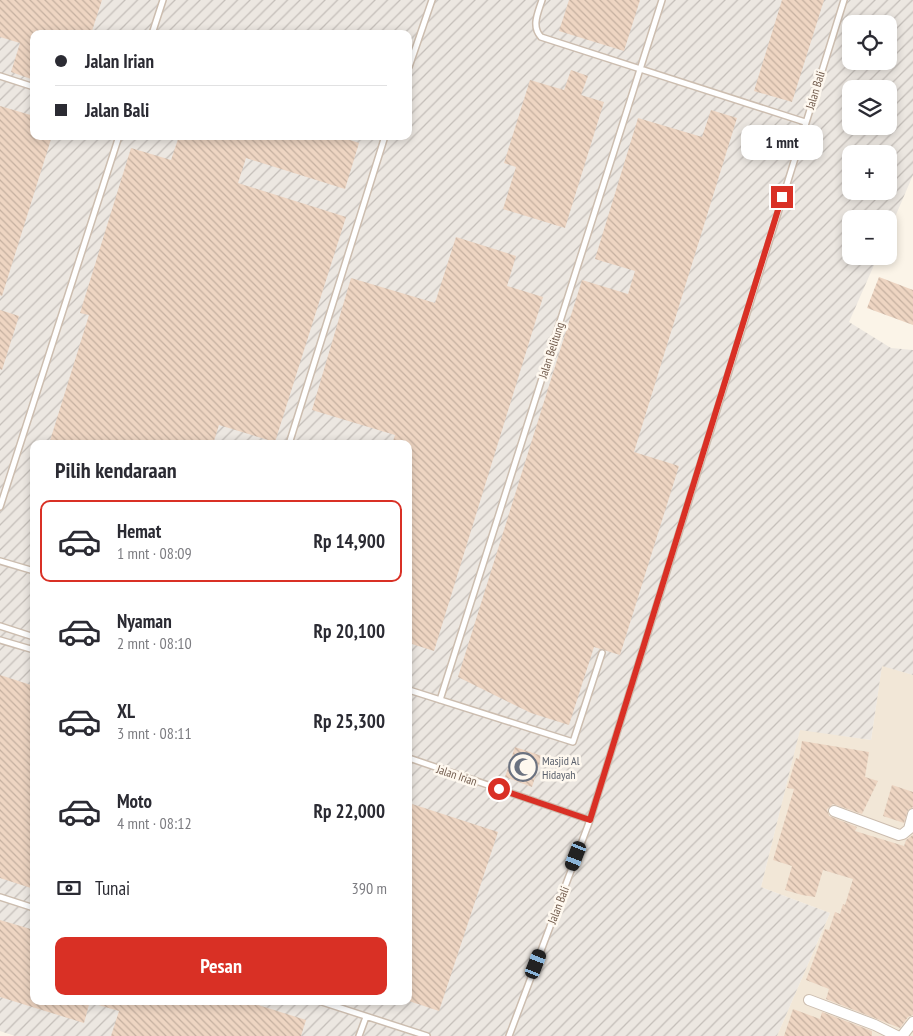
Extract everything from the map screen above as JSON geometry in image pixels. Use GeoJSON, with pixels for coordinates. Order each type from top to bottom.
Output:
{"type":"FeatureCollection","features":[{"type":"Feature","properties":{"kind":"street"},"geometry":{"type":"LineString","coordinates":[[834,811],[899,834],[903,834],[909,829],[913,814]]}},
{"type":"Feature","properties":{"kind":"street"},"geometry":{"type":"LineString","coordinates":[[809,1000],[875,1025],[897,1036]]}},
{"type":"Feature","properties":{"kind":"street"},"geometry":{"type":"LineString","coordinates":[[902,1036],[913,1022]]}},
{"type":"Feature","properties":{"kind":"lane"},"geometry":{"type":"LineString","coordinates":[[153,30],[163,0]]}},
{"type":"Feature","properties":{"kind":"lane"},"geometry":{"type":"LineString","coordinates":[[412,58],[432,0]]}},
{"type":"Feature","properties":{"kind":"lane"},"geometry":{"type":"LineString","coordinates":[[542,0],[535,24],[536,31],[542,37],[805,122]]}},
{"type":"Feature","properties":{"kind":"lane","name":"Jalan Belitung"},"geometry":{"type":"LineString","coordinates":[[440,700],[662,0]]}},
{"type":"Feature","properties":{"kind":"lane","name":"Jalan Bali"},"geometry":{"type":"LineString","coordinates":[[508,1036],[590,820],[844,0]]}},
{"type":"Feature","properties":{"kind":"lane"},"geometry":{"type":"LineString","coordinates":[[0,76],[30,86]]}},
{"type":"Feature","properties":{"kind":"lane"},"geometry":{"type":"LineString","coordinates":[[0,507],[118,140]]}},
{"type":"Feature","properties":{"kind":"lane"},"geometry":{"type":"LineString","coordinates":[[290,440],[384,140]]}},
{"type":"Feature","properties":{"kind":"lane"},"geometry":{"type":"LineString","coordinates":[[0,561],[30,570]]}},
{"type":"Feature","properties":{"kind":"lane"},"geometry":{"type":"LineString","coordinates":[[0,626],[30,636]]}},
{"type":"Feature","properties":{"kind":"lane"},"geometry":{"type":"LineString","coordinates":[[0,640],[30,649]]}},
{"type":"Feature","properties":{"kind":"lane"},"geometry":{"type":"LineString","coordinates":[[412,691],[572,742],[602,653]]}},
{"type":"Feature","properties":{"kind":"lane","name":"Jalan Irian"},"geometry":{"type":"LineString","coordinates":[[412,759],[590,820]]}},
{"type":"Feature","properties":{"kind":"lane"},"geometry":{"type":"LineString","coordinates":[[0,897],[30,907]]}},
{"type":"Feature","properties":{"kind":"lane"},"geometry":{"type":"LineString","coordinates":[[330,1005],[426,1036]]}},
{"type":"Feature","properties":{"kind":"lane"},"geometry":{"type":"LineString","coordinates":[[359,1036],[366,1017]]}},
{"type":"Feature","properties":{"kind":"shaded area"},"geometry":{"type":"Polygon","coordinates":[[[0,0],[913,0],[913,175],[897,212],[897,210],[842,210],[842,265],[874,265],[849,322],[891,348],[913,350],[913,675],[882,666],[871,740],[800,730],[761,887],[830,913],[777,1036],[15,1036],[0,1031],[0,0]]]}},
{"type":"Feature","properties":{"kind":"shaded area"},"geometry":{"type":"Polygon","coordinates":[[[882,665],[913,675],[913,1036],[777,1036],[830,913],[761,887],[800,729],[871,740],[882,665]]]}},
{"type":"Feature","properties":{"kind":"building"},"geometry":{"type":"Polygon","coordinates":[[[0,0],[102,0],[92,30],[30,30],[30,79],[11,72],[20,43],[0,37],[0,0]]]}},
{"type":"Feature","properties":{"kind":"building"},"geometry":{"type":"Polygon","coordinates":[[[569,0],[640,0],[624,51],[559,31],[569,0]]]}},
{"type":"Feature","properties":{"kind":"building"},"geometry":{"type":"Polygon","coordinates":[[[782,0],[824,0],[792,102],[754,91],[782,0]]]}},
{"type":"Feature","properties":{"kind":"building"},"geometry":{"type":"Polygon","coordinates":[[[571,70],[588,76],[581,95],[604,102],[565,228],[503,209],[516,167],[504,163],[530,80],[564,90],[571,70]]]}},
{"type":"Feature","properties":{"kind":"building"},"geometry":{"type":"Polygon","coordinates":[[[0,106],[30,115],[30,140],[51,140],[2,296],[0,295],[0,106]]]}},
{"type":"Feature","properties":{"kind":"building"},"geometry":{"type":"Polygon","coordinates":[[[711,110],[737,118],[634,452],[679,466],[620,655],[594,647],[569,725],[531,713],[458,677],[582,280],[628,294],[635,271],[595,259],[638,118],[702,137],[711,110]]]}},
{"type":"Feature","properties":{"kind":"building"},"geometry":{"type":"Polygon","coordinates":[[[178,140],[350,140],[359,143],[345,189],[246,158],[238,183],[346,217],[276,440],[268,440],[219,425],[214,440],[50,440],[89,315],[80,313],[131,148],[171,160],[178,140]]]}},
{"type":"Feature","properties":{"kind":"building"},"geometry":{"type":"Polygon","coordinates":[[[456,237],[516,256],[507,286],[543,297],[434,651],[412,644],[412,440],[393,440],[395,435],[312,410],[351,278],[435,303],[456,237]]]}},
{"type":"Feature","properties":{"kind":"building"},"geometry":{"type":"Polygon","coordinates":[[[879,277],[913,290],[913,325],[867,308],[879,277]]]}},
{"type":"Feature","properties":{"kind":"building"},"geometry":{"type":"Polygon","coordinates":[[[0,310],[19,316],[2,370],[0,369],[0,310]]]}},
{"type":"Feature","properties":{"kind":"building"},"geometry":{"type":"Polygon","coordinates":[[[0,675],[30,685],[30,888],[0,878],[0,675]]]}},
{"type":"Feature","properties":{"kind":"building"},"geometry":{"type":"Polygon","coordinates":[[[802,741],[869,752],[865,777],[878,781],[862,814],[833,804],[827,809],[829,816],[857,827],[855,831],[904,846],[906,840],[913,835],[913,1015],[908,1017],[900,1028],[826,999],[829,989],[806,980],[825,929],[829,930],[835,912],[840,914],[843,904],[845,905],[853,879],[823,870],[815,897],[802,895],[785,890],[792,866],[773,860],[794,789],[787,788],[796,758],[799,759],[802,741]]]}},
{"type":"Feature","properties":{"kind":"building","name":"Masjid Al Hidayah"},"geometry":{"type":"Polygon","coordinates":[[[515,747],[542,756],[532,787],[505,777],[515,747]]]}},
{"type":"Feature","properties":{"kind":"building"},"geometry":{"type":"Polygon","coordinates":[[[892,785],[913,792],[913,807],[908,810],[904,823],[883,816],[892,785]]]}},
{"type":"Feature","properties":{"kind":"building"},"geometry":{"type":"Polygon","coordinates":[[[412,804],[498,832],[439,1011],[412,1002],[412,804]]]}},
{"type":"Feature","properties":{"kind":"building"},"geometry":{"type":"Polygon","coordinates":[[[0,920],[30,929],[30,1005],[89,1005],[84,1023],[0,997],[0,920]]]}},
{"type":"Feature","properties":{"kind":"building"},"geometry":{"type":"Polygon","coordinates":[[[98,1005],[258,1005],[306,1020],[301,1036],[111,1036],[119,1011],[98,1005]]]}},
{"type":"Feature","properties":{"kind":"building"},"geometry":{"type":"Polygon","coordinates":[[[793,1009],[820,1019],[822,1012],[872,1031],[872,1036],[784,1036],[793,1009]]]}},
{"type":"Feature","properties":{"kind":"place","name":"Masjid Al Hidayah"},"geometry":{"type":"Point","coordinates":[523,767]}},
{"type":"Feature","properties":{"kind":"route"},"geometry":{"type":"LineString","coordinates":[[499,789],[590,820],[782,197]]}}]}
